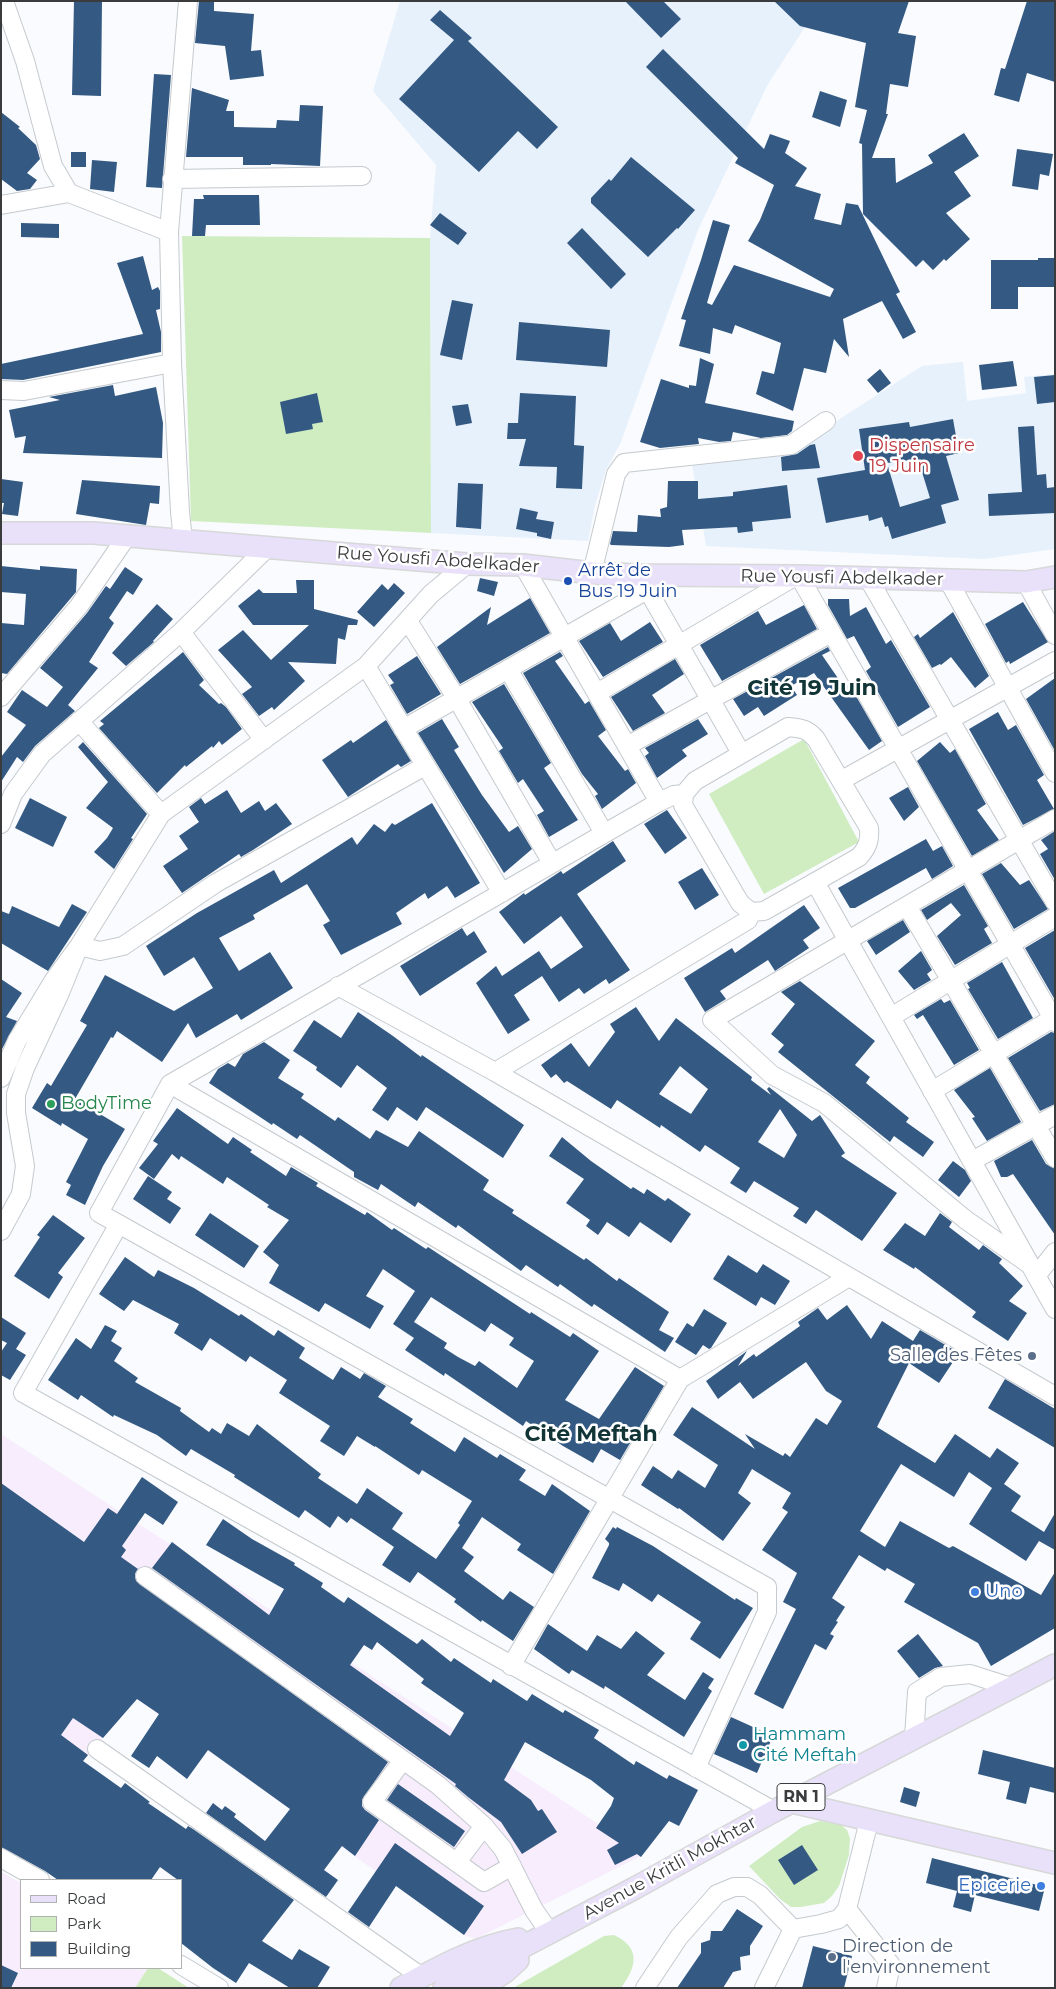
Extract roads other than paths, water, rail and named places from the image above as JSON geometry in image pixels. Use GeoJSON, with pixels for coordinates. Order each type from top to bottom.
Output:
{"type":"FeatureCollection","features":[{"type":"Feature","properties":{"kind":"main road","name":"Rue Yousfi Abdelkader"},"geometry":{"type":"LineString","coordinates":[[1,533],[93,533],[467,564],[523,566],[592,573],[643,582],[796,576],[1026,582],[1055,578]]}},
{"type":"Feature","properties":{"kind":"main road","name":"Avenue Kritli Mokhtar"},"geometry":{"type":"LineString","coordinates":[[444,1988],[644,1883],[783,1806],[1055,1665]]}},
{"type":"Feature","properties":{"kind":"main road"},"geometry":{"type":"LineString","coordinates":[[783,1806],[870,1821],[1055,1863]]}},
{"type":"Feature","properties":{"kind":"main road","name":"RN 1"},"geometry":{"type":"LineString","coordinates":[[401,1988],[465,1957],[506,1941],[550,1932]]}},
{"type":"Feature","properties":{"kind":"main road","name":"RN 1"},"geometry":{"type":"LineString","coordinates":[[480,1988],[505,1972],[550,1932]]}},
{"type":"Feature","properties":{"kind":"street"},"geometry":{"type":"LineString","coordinates":[[4,1],[25,61],[53,166],[69,193]]}},
{"type":"Feature","properties":{"kind":"street"},"geometry":{"type":"LineString","coordinates":[[183,540],[172,363],[169,232],[188,1]]}},
{"type":"Feature","properties":{"kind":"street"},"geometry":{"type":"LineString","coordinates":[[172,179],[362,176]]}},
{"type":"Feature","properties":{"kind":"street"},"geometry":{"type":"LineString","coordinates":[[1,205],[69,193],[169,232]]}},
{"type":"Feature","properties":{"kind":"street"},"geometry":{"type":"LineString","coordinates":[[1,390],[24,391],[172,363]]}},
{"type":"Feature","properties":{"kind":"street"},"geometry":{"type":"LineString","coordinates":[[592,573],[616,474],[624,464],[790,445],[826,421]]}},
{"type":"Feature","properties":{"kind":"street"},"geometry":{"type":"LineString","coordinates":[[1,697],[80,606],[127,536]]}},
{"type":"Feature","properties":{"kind":"street"},"geometry":{"type":"LineString","coordinates":[[1,824],[13,794],[42,754],[181,632],[268,547]]}},
{"type":"Feature","properties":{"kind":"street"},"geometry":{"type":"LineString","coordinates":[[1,1078],[17,1041],[161,814],[366,666],[431,594],[467,564]]}},
{"type":"Feature","properties":{"kind":"street"},"geometry":{"type":"LineString","coordinates":[[523,566],[659,802]]}},
{"type":"Feature","properties":{"kind":"street"},"geometry":{"type":"LineString","coordinates":[[596,693],[796,576],[831,633],[1054,1019],[932,1091]]}},
{"type":"Feature","properties":{"kind":"street"},"geometry":{"type":"LineString","coordinates":[[868,578],[1055,902]]}},
{"type":"Feature","properties":{"kind":"street"},"geometry":{"type":"LineString","coordinates":[[948,580],[1055,773]]}},
{"type":"Feature","properties":{"kind":"street"},"geometry":{"type":"LineString","coordinates":[[403,729],[564,637],[643,582],[741,753]]}},
{"type":"Feature","properties":{"kind":"street"},"geometry":{"type":"LineString","coordinates":[[1026,582],[1055,635]]}},
{"type":"Feature","properties":{"kind":"street"},"geometry":{"type":"LineString","coordinates":[[408,621],[457,699],[552,863]]}},
{"type":"Feature","properties":{"kind":"street"},"geometry":{"type":"LineString","coordinates":[[181,632],[264,740]]}},
{"type":"Feature","properties":{"kind":"street"},"geometry":{"type":"LineString","coordinates":[[628,746],[831,633]]}},
{"type":"Feature","properties":{"kind":"street"},"geometry":{"type":"LineString","coordinates":[[842,780],[1055,661]]}},
{"type":"Feature","properties":{"kind":"street"},"geometry":{"type":"LineString","coordinates":[[366,666],[502,893]]}},
{"type":"Feature","properties":{"kind":"street"},"geometry":{"type":"LineString","coordinates":[[508,669],[604,833]]}},
{"type":"Feature","properties":{"kind":"street"},"geometry":{"type":"LineString","coordinates":[[79,721],[161,814]]}},
{"type":"Feature","properties":{"kind":"street"},"geometry":{"type":"LineString","coordinates":[[788,727],[802,728],[810,732],[842,780],[869,828],[870,839],[866,849],[859,856],[764,910],[751,912],[740,903],[683,805],[684,794],[695,780],[788,727]]}},
{"type":"Feature","properties":{"kind":"street"},"geometry":{"type":"LineString","coordinates":[[79,946],[100,951],[123,946],[216,883],[425,766]]}},
{"type":"Feature","properties":{"kind":"street"},"geometry":{"type":"LineString","coordinates":[[684,794],[674,795],[659,802],[604,833],[170,1084],[99,1213],[767,1588],[767,1612],[696,1768]]}},
{"type":"Feature","properties":{"kind":"street"},"geometry":{"type":"LineString","coordinates":[[1033,1270],[966,1220],[824,1103],[772,1075],[712,1020],[1055,819]]}},
{"type":"Feature","properties":{"kind":"street"},"geometry":{"type":"LineString","coordinates":[[815,882],[1055,1310]]}},
{"type":"Feature","properties":{"kind":"street"},"geometry":{"type":"LineString","coordinates":[[907,906],[1055,1158]]}},
{"type":"Feature","properties":{"kind":"street"},"geometry":{"type":"LineString","coordinates":[[495,1072],[748,920],[751,912]]}},
{"type":"Feature","properties":{"kind":"street"},"geometry":{"type":"LineString","coordinates":[[891,1017],[1055,917]]}},
{"type":"Feature","properties":{"kind":"street"},"geometry":{"type":"LineString","coordinates":[[1,1231],[21,1194],[24,1166],[16,1113],[16,1094],[25,1068],[59,995],[79,946]]}},
{"type":"Feature","properties":{"kind":"street"},"geometry":{"type":"LineString","coordinates":[[338,986],[495,1072],[1055,1396]]}},
{"type":"Feature","properties":{"kind":"street"},"geometry":{"type":"LineString","coordinates":[[170,1084],[680,1379]]}},
{"type":"Feature","properties":{"kind":"street"},"geometry":{"type":"LineString","coordinates":[[972,1161],[1055,1115]]}},
{"type":"Feature","properties":{"kind":"street"},"geometry":{"type":"LineString","coordinates":[[119,1224],[23,1393],[696,1768],[783,1806]]}},
{"type":"Feature","properties":{"kind":"street"},"geometry":{"type":"LineString","coordinates":[[1033,1270],[1055,1252]]}},
{"type":"Feature","properties":{"kind":"street"},"geometry":{"type":"LineString","coordinates":[[511,1666],[680,1379],[849,1277]]}},
{"type":"Feature","properties":{"kind":"street"},"geometry":{"type":"LineString","coordinates":[[145,1576],[438,1784],[484,1826],[503,1848],[534,1910],[550,1932]]}},
{"type":"Feature","properties":{"kind":"street"},"geometry":{"type":"LineString","coordinates":[[914,1738],[917,1692],[941,1678],[970,1674],[1011,1687]]}},
{"type":"Feature","properties":{"kind":"street"},"geometry":{"type":"LineString","coordinates":[[97,1749],[422,1977]]}},
{"type":"Feature","properties":{"kind":"street"},"geometry":{"type":"LineString","coordinates":[[403,1760],[372,1802],[484,1882],[512,1866]]}},
{"type":"Feature","properties":{"kind":"street"},"geometry":{"type":"LineString","coordinates":[[794,1929],[839,1919],[847,1909],[870,1821]]}},
{"type":"Feature","properties":{"kind":"street"},"geometry":{"type":"LineString","coordinates":[[457,1862],[484,1826]]}},
{"type":"Feature","properties":{"kind":"street"},"geometry":{"type":"LineString","coordinates":[[1,1858],[38,1879]]}},
{"type":"Feature","properties":{"kind":"street"},"geometry":{"type":"LineString","coordinates":[[645,1988],[679,1937],[718,1894],[726,1890],[734,1887],[747,1887],[760,1894],[794,1929]]}},
{"type":"Feature","properties":{"kind":"street"},"geometry":{"type":"LineString","coordinates":[[847,1909],[891,1965],[886,1988]]}},
{"type":"Feature","properties":{"kind":"street"},"geometry":{"type":"LineString","coordinates":[[764,1988],[794,1929]]}},
{"type":"Feature","properties":{"kind":"street"},"geometry":{"type":"LineString","coordinates":[[182,1965],[219,1988]]}},
{"type":"Feature","properties":{"kind":"place","name":"Dispensaire 19 Juin"},"geometry":{"type":"Point","coordinates":[858,456]}},
{"type":"Feature","properties":{"kind":"place","name":"Arrêt de Bus 19 Juin"},"geometry":{"type":"Point","coordinates":[568,581]}},
{"type":"Feature","properties":{"kind":"place","name":"BodyTime"},"geometry":{"type":"Point","coordinates":[51,1104]}},
{"type":"Feature","properties":{"kind":"place","name":"Salle des Fêtes"},"geometry":{"type":"Point","coordinates":[1032,1356]}},
{"type":"Feature","properties":{"kind":"place","name":"Uno"},"geometry":{"type":"Point","coordinates":[975,1592]}},
{"type":"Feature","properties":{"kind":"place","name":"Hammam Cité Meftah"},"geometry":{"type":"Point","coordinates":[743,1745]}},
{"type":"Feature","properties":{"kind":"place","name":"Epicerie"},"geometry":{"type":"Point","coordinates":[1041,1886]}},
{"type":"Feature","properties":{"kind":"place","name":"Direction de l'environnement"},"geometry":{"type":"Point","coordinates":[832,1957]}},
{"type":"Feature","properties":{"kind":"district","name":"Cité 19 Juin"},"geometry":{"type":"Point","coordinates":[812,689]}},
{"type":"Feature","properties":{"kind":"district","name":"Cité Meftah"},"geometry":{"type":"Point","coordinates":[591,1435]}}]}
